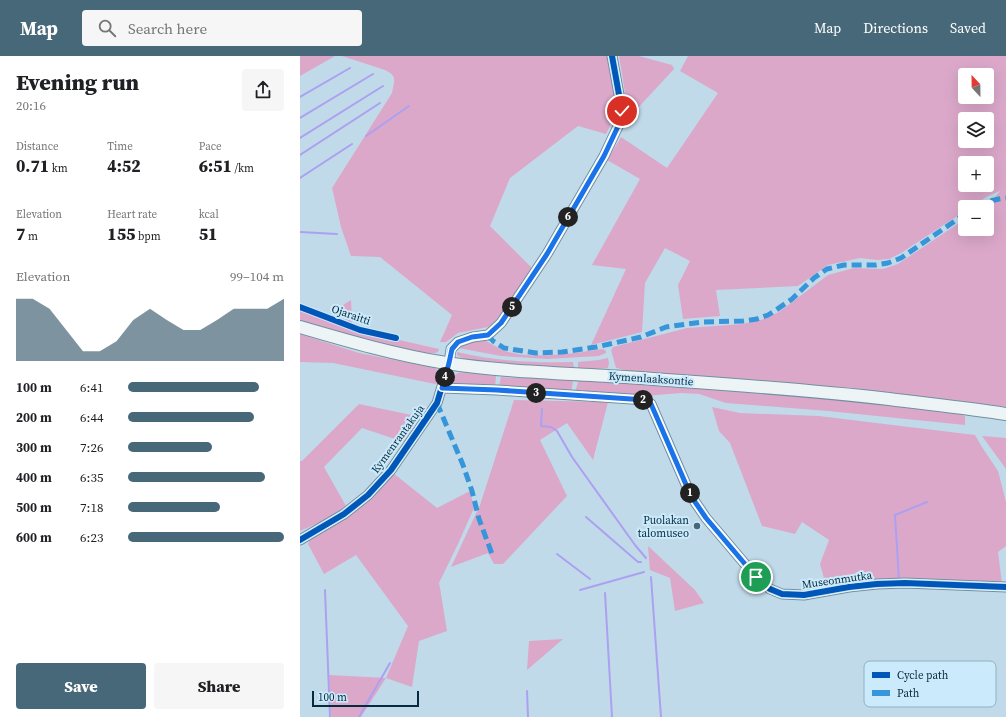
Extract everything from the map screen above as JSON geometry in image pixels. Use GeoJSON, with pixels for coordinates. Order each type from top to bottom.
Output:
{"type":"FeatureCollection","features":[{"type":"Feature","properties":{"kind":"main road","name":"Kymenlaaksontie"},"geometry":{"type":"LineString","coordinates":[[300,327],[395,353],[449,363],[504,369],[816,391],[971,408],[1006,414]]}},
{"type":"Feature","properties":{"kind":"street","name":"Kymenrantakuja"},"geometry":{"type":"LineString","coordinates":[[302,540],[344,514],[368,495],[391,470],[437,403],[452,349],[458,342],[472,337],[488,335],[501,323],[547,254],[604,156],[621,120],[622,111],[612,56]]}},
{"type":"Feature","properties":{"kind":"street","name":"Museonmutka"},"geometry":{"type":"LineString","coordinates":[[442,388],[497,390],[646,400],[651,404],[694,501],[706,518],[756,577],[776,592],[782,594],[804,595],[849,587],[905,583],[1006,587]]}},
{"type":"Feature","properties":{"kind":"shaded area"},"geometry":{"type":"Polygon","coordinates":[[[300,56],[335,56],[300,76],[300,56]]]}},
{"type":"Feature","properties":{"kind":"shaded area"},"geometry":{"type":"Polygon","coordinates":[[[342,56],[607,56],[616,106],[615,116],[606,134],[578,126],[510,178],[490,226],[532,268],[501,317],[488,327],[458,333],[446,342],[440,342],[452,315],[380,257],[351,256],[341,227],[332,188],[392,93],[394,79],[392,74],[385,70],[342,56]]]}},
{"type":"Feature","properties":{"kind":"shaded area"},"geometry":{"type":"Polygon","coordinates":[[[620,56],[639,56],[672,65],[674,69],[636,110],[626,116],[626,101],[620,56]]]}},
{"type":"Feature","properties":{"kind":"shaded area"},"geometry":{"type":"Polygon","coordinates":[[[688,56],[1006,56],[1006,407],[914,395],[821,386],[634,372],[616,368],[611,350],[613,347],[687,328],[743,324],[761,320],[779,312],[828,275],[854,268],[883,269],[898,264],[958,224],[958,236],[994,236],[994,200],[992,200],[1000,191],[982,200],[958,200],[958,216],[901,253],[889,259],[877,260],[860,258],[828,265],[798,286],[716,290],[720,316],[683,319],[678,285],[690,261],[665,248],[645,283],[642,332],[591,345],[626,269],[592,265],[640,179],[607,160],[621,137],[667,168],[718,93],[680,71],[688,56]]]}},
{"type":"Feature","properties":{"kind":"shaded area"},"geometry":{"type":"Polygon","coordinates":[[[351,300],[352,323],[341,317],[343,305],[351,300]]]}},
{"type":"Feature","properties":{"kind":"shaded area"},"geometry":{"type":"Polygon","coordinates":[[[300,309],[355,330],[439,349],[436,353],[427,353],[404,349],[300,321],[300,309]]]}},
{"type":"Feature","properties":{"kind":"shaded area"},"geometry":{"type":"Polygon","coordinates":[[[300,334],[359,353],[435,368],[441,377],[440,383],[435,384],[333,363],[300,362],[300,334]]]}},
{"type":"Feature","properties":{"kind":"shaded area"},"geometry":{"type":"Polygon","coordinates":[[[483,339],[505,351],[516,354],[554,355],[603,349],[606,353],[599,356],[547,359],[501,356],[458,348],[465,341],[483,339]]]}},
{"type":"Feature","properties":{"kind":"shaded area"},"geometry":{"type":"Polygon","coordinates":[[[457,352],[486,358],[514,361],[573,362],[574,368],[472,360],[460,357],[457,355],[457,352]]]}},
{"type":"Feature","properties":{"kind":"shaded area"},"geometry":{"type":"Polygon","coordinates":[[[608,358],[608,368],[578,368],[578,362],[608,358]]]}},
{"type":"Feature","properties":{"kind":"shaded area"},"geometry":{"type":"Polygon","coordinates":[[[465,372],[496,376],[495,388],[454,384],[452,377],[458,373],[465,372]]]}},
{"type":"Feature","properties":{"kind":"shaded area"},"geometry":{"type":"Polygon","coordinates":[[[501,377],[547,377],[767,392],[960,414],[965,416],[965,425],[828,411],[726,403],[699,394],[681,393],[645,396],[575,393],[578,382],[573,381],[571,393],[499,386],[501,377]]]}},
{"type":"Feature","properties":{"kind":"shaded area"},"geometry":{"type":"Polygon","coordinates":[[[514,400],[608,402],[593,460],[567,423],[540,440],[567,496],[503,564],[494,564],[488,553],[451,567],[480,505],[514,400]]]}},
{"type":"Feature","properties":{"kind":"shaded area"},"geometry":{"type":"Polygon","coordinates":[[[359,404],[421,417],[404,442],[362,428],[324,467],[346,506],[323,521],[300,531],[300,461],[302,461],[359,404]]]}},
{"type":"Feature","properties":{"kind":"shaded area"},"geometry":{"type":"Polygon","coordinates":[[[712,407],[740,413],[819,416],[975,435],[998,471],[1006,502],[1006,546],[998,552],[1002,584],[827,589],[820,564],[829,540],[802,522],[795,534],[762,526],[730,443],[719,431],[712,407]]]}},
{"type":"Feature","properties":{"kind":"shaded area"},"geometry":{"type":"Polygon","coordinates":[[[982,436],[1006,438],[1006,469],[982,436]]]}},
{"type":"Feature","properties":{"kind":"shaded area"},"geometry":{"type":"Polygon","coordinates":[[[393,473],[437,508],[470,491],[474,508],[439,583],[447,631],[419,641],[412,687],[386,678],[408,626],[356,555],[324,574],[308,544],[310,539],[374,497],[393,473]]]}},
{"type":"Feature","properties":{"kind":"shaded area"},"geometry":{"type":"Polygon","coordinates":[[[648,546],[695,590],[704,603],[675,611],[670,578],[650,570],[648,546]]]}},
{"type":"Feature","properties":{"kind":"shaded area"},"geometry":{"type":"Polygon","coordinates":[[[563,639],[527,670],[529,641],[563,639]]]}},
{"type":"Feature","properties":{"kind":"shaded area"},"geometry":{"type":"Polygon","coordinates":[[[329,675],[386,678],[361,717],[331,717],[329,675]]]}},
{"type":"Feature","properties":{"kind":"waterway"},"geometry":{"type":"LineString","coordinates":[[300,97],[350,68]]}},
{"type":"Feature","properties":{"kind":"waterway"},"geometry":{"type":"LineString","coordinates":[[300,118],[373,74]]}},
{"type":"Feature","properties":{"kind":"waterway"},"geometry":{"type":"LineString","coordinates":[[300,138],[383,86]]}},
{"type":"Feature","properties":{"kind":"waterway"},"geometry":{"type":"LineString","coordinates":[[300,155],[380,103]]}},
{"type":"Feature","properties":{"kind":"waterway"},"geometry":{"type":"LineString","coordinates":[[366,136],[409,106]]}},
{"type":"Feature","properties":{"kind":"waterway"},"geometry":{"type":"LineString","coordinates":[[300,178],[352,144]]}},
{"type":"Feature","properties":{"kind":"waterway"},"geometry":{"type":"LineString","coordinates":[[300,232],[337,234]]}},
{"type":"Feature","properties":{"kind":"waterway"},"geometry":{"type":"LineString","coordinates":[[542,409],[541,426],[551,427],[557,431],[572,457],[646,558]]}},
{"type":"Feature","properties":{"kind":"waterway"},"geometry":{"type":"LineString","coordinates":[[899,580],[895,515],[927,502]]}},
{"type":"Feature","properties":{"kind":"waterway"},"geometry":{"type":"LineString","coordinates":[[586,517],[638,562],[641,562]]}},
{"type":"Feature","properties":{"kind":"waterway"},"geometry":{"type":"LineString","coordinates":[[557,554],[590,579]]}},
{"type":"Feature","properties":{"kind":"waterway"},"geometry":{"type":"LineString","coordinates":[[580,590],[644,572]]}},
{"type":"Feature","properties":{"kind":"waterway"},"geometry":{"type":"LineString","coordinates":[[651,577],[661,717]]}},
{"type":"Feature","properties":{"kind":"waterway"},"geometry":{"type":"LineString","coordinates":[[325,590],[330,717]]}},
{"type":"Feature","properties":{"kind":"waterway"},"geometry":{"type":"LineString","coordinates":[[605,593],[612,717]]}},
{"type":"Feature","properties":{"kind":"waterway"},"geometry":{"type":"LineString","coordinates":[[359,717],[390,663]]}},
{"type":"Feature","properties":{"kind":"waterway"},"geometry":{"type":"LineString","coordinates":[[527,691],[528,717]]}},
{"type":"Feature","properties":{"kind":"marked path"},"geometry":{"type":"LineString","coordinates":[[994,200],[1006,198]]}},
{"type":"Feature","properties":{"kind":"marked path"},"geometry":{"type":"LineString","coordinates":[[488,335],[493,341],[504,348],[536,353],[562,352],[596,347],[641,337],[666,327],[703,322],[743,321],[757,319],[768,315],[792,299],[814,278],[827,269],[844,265],[876,265],[888,263],[901,258],[958,219]]}},
{"type":"Feature","properties":{"kind":"marked path"},"geometry":{"type":"LineString","coordinates":[[437,403],[463,465],[472,491],[479,519],[492,554]]}},
{"type":"Feature","properties":{"kind":"cycle path"},"geometry":{"type":"LineString","coordinates":[[300,540],[344,514],[368,495],[391,470],[437,403],[449,363],[451,349],[458,342],[473,337],[488,335],[501,323],[547,254],[604,156],[621,120],[622,111],[612,56]]}},
{"type":"Feature","properties":{"kind":"cycle path","name":"Ojaraitti"},"geometry":{"type":"LineString","coordinates":[[300,307],[360,330],[396,338]]}},
{"type":"Feature","properties":{"kind":"cycle path"},"geometry":{"type":"LineString","coordinates":[[442,388],[497,390],[646,400],[651,404],[691,496],[706,518],[756,577],[770,589],[782,594],[804,595],[849,587],[905,583],[1006,587]]}},
{"type":"Feature","properties":{"kind":"place","name":"Puolakan talomuseo"},"geometry":{"type":"Point","coordinates":[697,526]}},
{"type":"Feature","properties":{"kind":"route"},"geometry":{"type":"LineString","coordinates":[[622,111],[621,120],[604,156],[547,254],[501,323],[488,335],[472,337],[458,342],[452,349],[442,388],[497,390],[646,400],[651,404],[691,496],[706,518],[756,577]]}}]}
